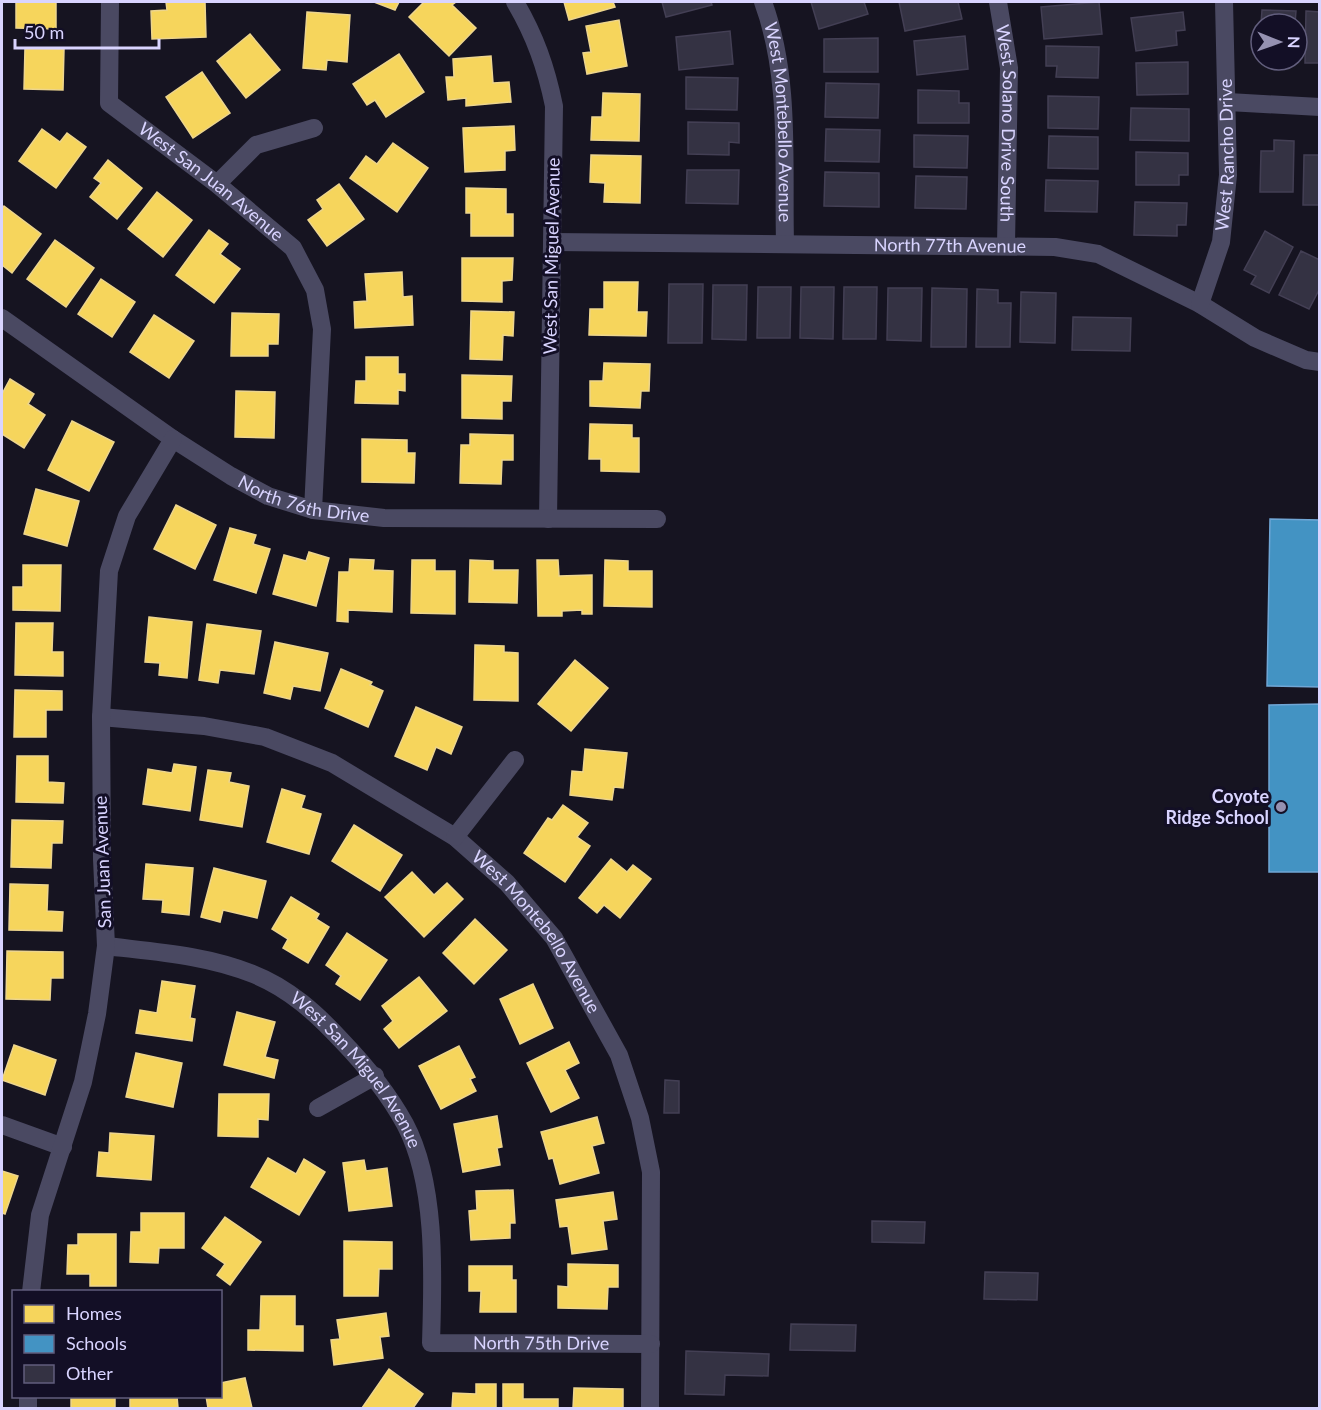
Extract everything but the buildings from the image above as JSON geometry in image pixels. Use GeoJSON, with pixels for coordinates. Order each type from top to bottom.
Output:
{"type":"FeatureCollection","features":[{"type":"Feature","properties":{"kind":"street","name":"West San Juan Avenue"},"geometry":{"type":"LineString","coordinates":[[110,2],[109,103],[217,184],[293,248],[315,290],[322,329],[313,510]]}},
{"type":"Feature","properties":{"kind":"street","name":"West San Miguel Avenue"},"geometry":{"type":"LineString","coordinates":[[515,2],[533,32],[540,49],[554,106],[548,519]]}},
{"type":"Feature","properties":{"kind":"street","name":"West Montebello Avenue"},"geometry":{"type":"LineString","coordinates":[[764,2],[771,23],[782,77],[785,243]]}},
{"type":"Feature","properties":{"kind":"street","name":"West Solano Drive South"},"geometry":{"type":"LineString","coordinates":[[998,2],[1010,68],[1006,245]]}},
{"type":"Feature","properties":{"kind":"street","name":"West Rancho Drive"},"geometry":{"type":"LineString","coordinates":[[1200,304],[1221,242],[1228,175],[1224,2]]}},
{"type":"Feature","properties":{"kind":"street"},"geometry":{"type":"LineString","coordinates":[[1228,102],[1320,107]]}},
{"type":"Feature","properties":{"kind":"street"},"geometry":{"type":"LineString","coordinates":[[217,184],[256,145],[314,128]]}},
{"type":"Feature","properties":{"kind":"street","name":"North 77th Avenue"},"geometry":{"type":"LineString","coordinates":[[552,242],[1055,247],[1098,254],[1200,304],[1255,338],[1306,360],[1320,362]]}},
{"type":"Feature","properties":{"kind":"street","name":"North 76th Drive"},"geometry":{"type":"LineString","coordinates":[[2,318],[173,439],[268,496],[313,510],[384,518],[657,519]]}},
{"type":"Feature","properties":{"kind":"street","name":"San Juan Avenue"},"geometry":{"type":"LineString","coordinates":[[31,1290],[40,1215],[86,1071],[97,1014],[106,946],[102,859],[101,717],[110,570],[127,516],[173,439]]}},
{"type":"Feature","properties":{"kind":"street","name":"West Montebello Avenue"},"geometry":{"type":"LineString","coordinates":[[101,717],[204,726],[266,737],[332,763],[455,837],[507,883],[554,938],[619,1055],[640,1118],[651,1172],[650,1408]]}},
{"type":"Feature","properties":{"kind":"street"},"geometry":{"type":"LineString","coordinates":[[455,837],[515,759]]}},
{"type":"Feature","properties":{"kind":"street","name":"West San Miguel Avenue"},"geometry":{"type":"LineString","coordinates":[[106,946],[208,959],[255,974],[310,1007],[375,1076],[406,1126],[422,1174],[434,1257],[431,1343]]}},
{"type":"Feature","properties":{"kind":"street"},"geometry":{"type":"LineString","coordinates":[[318,1108],[375,1076]]}},
{"type":"Feature","properties":{"kind":"street"},"geometry":{"type":"LineString","coordinates":[[2,1125],[63,1147]]}},
{"type":"Feature","properties":{"kind":"street","name":"North 75th Drive"},"geometry":{"type":"LineString","coordinates":[[431,1343],[651,1344]]}},
{"type":"Feature","properties":{"kind":"place","name":"Coyote Ridge School"},"geometry":{"type":"Point","coordinates":[1281,807]}}]}
